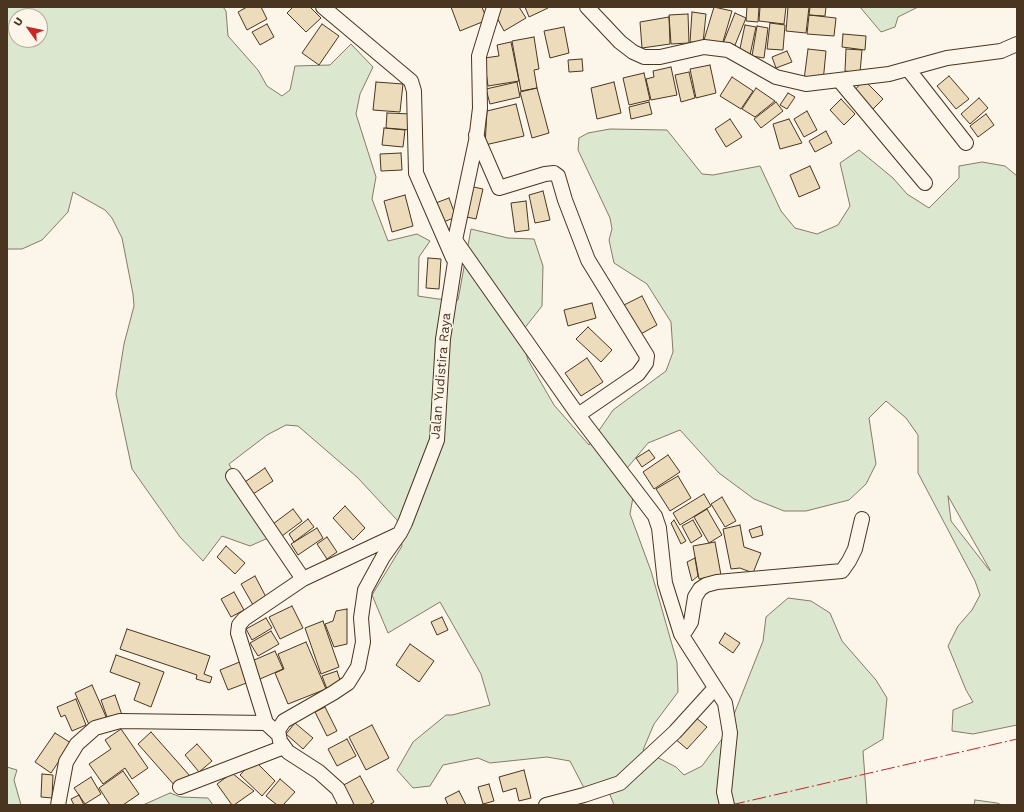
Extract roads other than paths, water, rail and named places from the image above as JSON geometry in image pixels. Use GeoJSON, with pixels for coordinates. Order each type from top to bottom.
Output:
{"type":"FeatureCollection","features":[{"type":"Feature","properties":{"kind":"street"},"geometry":{"type":"LineString","coordinates":[[323,7],[411,81],[414,91],[416,173],[455,262]]}},
{"type":"Feature","properties":{"kind":"street","name":"Jalan Yudistira Raya"},"geometry":{"type":"LineString","coordinates":[[278,734],[280,726],[284,721],[333,693],[348,682],[354,675],[358,667],[363,642],[361,618],[365,590],[383,557],[400,533],[422,481],[437,440],[443,339],[455,262],[455,240],[480,108],[479,56],[481,45],[494,7]]}},
{"type":"Feature","properties":{"kind":"street"},"geometry":{"type":"LineString","coordinates":[[587,7],[620,42],[633,52],[644,57],[660,57],[704,46],[728,50],[776,77],[806,84],[889,74],[947,58],[1001,51],[1017,44]]}},
{"type":"Feature","properties":{"kind":"street"},"geometry":{"type":"LineString","coordinates":[[908,70],[966,143]]}},
{"type":"Feature","properties":{"kind":"street"},"geometry":{"type":"LineString","coordinates":[[839,80],[925,183]]}},
{"type":"Feature","properties":{"kind":"street"},"geometry":{"type":"LineString","coordinates":[[476,135],[499,188],[545,174],[554,173],[558,176],[565,200],[588,260],[647,356],[646,363],[638,374],[578,415]]}},
{"type":"Feature","properties":{"kind":"street"},"geometry":{"type":"LineString","coordinates":[[455,240],[578,415],[655,516],[659,528],[664,583],[681,634],[724,703],[730,733],[724,792],[727,805]]}},
{"type":"Feature","properties":{"kind":"street"},"geometry":{"type":"LineString","coordinates":[[233,476],[303,579]]}},
{"type":"Feature","properties":{"kind":"street"},"geometry":{"type":"LineString","coordinates":[[681,634],[686,630],[691,622],[695,598],[700,589],[706,585],[717,582],[838,573],[842,571],[855,549],[862,519]]}},
{"type":"Feature","properties":{"kind":"street"},"geometry":{"type":"LineString","coordinates":[[346,805],[338,789],[319,772],[298,759],[284,747],[278,734],[266,723],[238,629],[244,619],[303,579],[400,533]]}},
{"type":"Feature","properties":{"kind":"street"},"geometry":{"type":"LineString","coordinates":[[546,805],[584,795],[620,783],[675,732],[715,688]]}},
{"type":"Feature","properties":{"kind":"street"},"geometry":{"type":"LineString","coordinates":[[58,805],[66,762],[77,744],[95,728],[120,721],[266,723]]}},
{"type":"Feature","properties":{"kind":"street"},"geometry":{"type":"LineString","coordinates":[[180,787],[284,747]]}}]}
